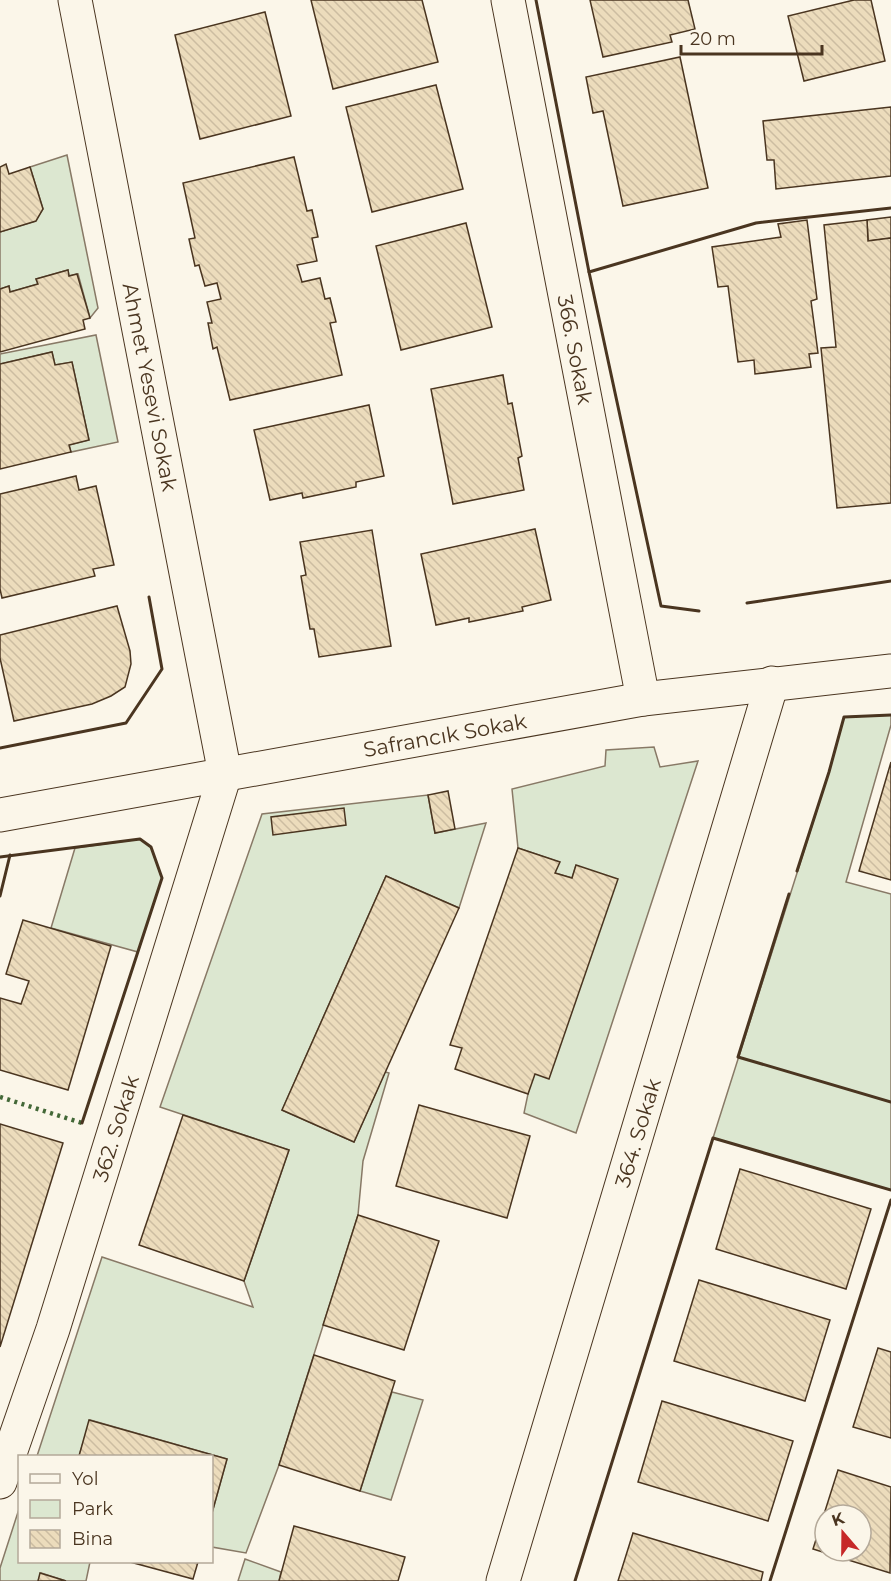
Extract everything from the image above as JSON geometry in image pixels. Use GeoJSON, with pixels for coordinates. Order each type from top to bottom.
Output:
{"type":"FeatureCollection","features":[{"type":"Feature","properties":{"kind":"street","name":"Ahmet Yesevi Sokak"},"geometry":{"type":"LineString","coordinates":[[75,0],[225,774]]}},
{"type":"Feature","properties":{"kind":"street","name":"366. Sokak"},"geometry":{"type":"LineString","coordinates":[[508,0],[643,699]]}},
{"type":"Feature","properties":{"kind":"street","name":"Safrancık Sokak"},"geometry":{"type":"LineString","coordinates":[[0,815],[643,699],[891,671]]}},
{"type":"Feature","properties":{"kind":"street","name":"364. Sokak"},"geometry":{"type":"LineString","coordinates":[[503,1581],[772,683]]}},
{"type":"Feature","properties":{"kind":"street","name":"362. Sokak"},"geometry":{"type":"LineString","coordinates":[[0,1482],[57,1317],[225,774]]}},
{"type":"Feature","properties":{"kind":"green space"},"geometry":{"type":"Polygon","coordinates":[[[67,155],[98,308],[90,318],[78,274],[69,276],[68,270],[36,279],[38,284],[10,292],[9,286],[0,289],[0,232],[35,221],[43,209],[30,167],[67,155]]]}},
{"type":"Feature","properties":{"kind":"green space"},"geometry":{"type":"Polygon","coordinates":[[[96,335],[118,442],[71,452],[69,445],[89,440],[72,362],[55,365],[52,352],[0,364],[0,354],[96,335]]]}},
{"type":"Feature","properties":{"kind":"green space"},"geometry":{"type":"Polygon","coordinates":[[[891,715],[891,725],[846,882],[891,894],[891,1190],[713,1138],[829,772],[844,717],[891,715]]]}},
{"type":"Feature","properties":{"kind":"green space"},"geometry":{"type":"Polygon","coordinates":[[[654,747],[660,767],[698,761],[576,1133],[524,1113],[576,865],[572,878],[555,873],[559,862],[518,848],[512,789],[605,766],[606,750],[654,747]]]}},
{"type":"Feature","properties":{"kind":"green space"},"geometry":{"type":"Polygon","coordinates":[[[428,795],[435,833],[486,823],[459,908],[386,876],[282,1110],[354,1142],[385,1072],[389,1073],[363,1161],[358,1215],[279,1465],[246,1553],[213,1547],[213,1509],[227,1459],[90,1420],[79,1455],[37,1455],[102,1257],[253,1307],[244,1281],[289,1150],[160,1107],[262,814],[428,795]]]}},
{"type":"Feature","properties":{"kind":"green space"},"geometry":{"type":"Polygon","coordinates":[[[140,839],[151,847],[162,878],[138,952],[51,928],[75,848],[140,839]]]}},
{"type":"Feature","properties":{"kind":"green space"},"geometry":{"type":"Polygon","coordinates":[[[392,1392],[423,1400],[391,1500],[360,1491],[392,1392]]]}},
{"type":"Feature","properties":{"kind":"green space"},"geometry":{"type":"Polygon","coordinates":[[[18,1512],[18,1563],[90,1563],[86,1581],[66,1581],[41,1573],[38,1581],[0,1581],[0,1568],[18,1512]]]}},
{"type":"Feature","properties":{"kind":"green space"},"geometry":{"type":"Polygon","coordinates":[[[245,1559],[281,1572],[279,1581],[238,1581],[245,1559]]]}},
{"type":"Feature","properties":{"kind":"building"},"geometry":{"type":"Polygon","coordinates":[[[311,0],[422,0],[438,62],[333,89],[311,0]]]}},
{"type":"Feature","properties":{"kind":"building"},"geometry":{"type":"Polygon","coordinates":[[[590,0],[688,0],[695,29],[670,35],[672,42],[603,57],[590,0]]]}},
{"type":"Feature","properties":{"kind":"building"},"geometry":{"type":"Polygon","coordinates":[[[854,0],[871,0],[885,61],[804,81],[788,16],[854,0]]]}},
{"type":"Feature","properties":{"kind":"building"},"geometry":{"type":"Polygon","coordinates":[[[265,12],[291,116],[200,139],[175,35],[265,12]]]}},
{"type":"Feature","properties":{"kind":"building"},"geometry":{"type":"Polygon","coordinates":[[[680,57],[708,188],[623,206],[603,111],[593,113],[586,77],[680,57]]]}},
{"type":"Feature","properties":{"kind":"building"},"geometry":{"type":"Polygon","coordinates":[[[436,85],[463,189],[372,212],[346,107],[436,85]]]}},
{"type":"Feature","properties":{"kind":"building"},"geometry":{"type":"Polygon","coordinates":[[[891,107],[891,176],[776,189],[774,160],[767,160],[763,121],[891,107]]]}},
{"type":"Feature","properties":{"kind":"building"},"geometry":{"type":"Polygon","coordinates":[[[294,157],[307,211],[312,210],[318,237],[312,238],[317,261],[297,265],[302,282],[320,278],[325,299],[330,298],[336,322],[330,323],[342,375],[230,400],[217,347],[213,349],[208,323],[212,323],[207,302],[221,299],[217,283],[205,286],[199,265],[195,266],[189,239],[195,238],[183,183],[294,157]]]}},
{"type":"Feature","properties":{"kind":"building"},"geometry":{"type":"Polygon","coordinates":[[[6,164],[9,174],[30,167],[43,209],[36,221],[0,232],[0,167],[6,164]]]}},
{"type":"Feature","properties":{"kind":"building"},"geometry":{"type":"Polygon","coordinates":[[[891,217],[891,238],[868,241],[867,220],[891,217]]]}},
{"type":"Feature","properties":{"kind":"building"},"geometry":{"type":"Polygon","coordinates":[[[807,220],[817,299],[811,301],[818,353],[809,354],[811,367],[755,374],[754,360],[738,362],[728,286],[718,287],[712,247],[781,237],[778,224],[807,220]]]}},
{"type":"Feature","properties":{"kind":"building"},"geometry":{"type":"Polygon","coordinates":[[[867,220],[868,241],[891,238],[891,503],[837,508],[821,348],[836,347],[824,225],[867,220]]]}},
{"type":"Feature","properties":{"kind":"building"},"geometry":{"type":"Polygon","coordinates":[[[466,223],[492,327],[401,350],[376,246],[466,223]]]}},
{"type":"Feature","properties":{"kind":"building"},"geometry":{"type":"Polygon","coordinates":[[[68,270],[69,276],[77,274],[90,318],[83,320],[85,329],[0,352],[0,289],[9,286],[10,292],[38,284],[36,279],[68,270]]]}},
{"type":"Feature","properties":{"kind":"building"},"geometry":{"type":"Polygon","coordinates":[[[52,352],[55,365],[72,362],[89,440],[69,445],[71,452],[0,469],[0,364],[52,352]]]}},
{"type":"Feature","properties":{"kind":"building"},"geometry":{"type":"Polygon","coordinates":[[[503,375],[508,404],[512,403],[522,456],[518,458],[524,490],[453,504],[431,389],[503,375]]]}},
{"type":"Feature","properties":{"kind":"building"},"geometry":{"type":"Polygon","coordinates":[[[369,405],[384,476],[356,482],[356,487],[303,498],[302,493],[270,500],[254,430],[369,405]]]}},
{"type":"Feature","properties":{"kind":"building"},"geometry":{"type":"Polygon","coordinates":[[[76,476],[79,490],[96,486],[114,565],[93,569],[95,576],[2,598],[0,589],[0,494],[76,476]]]}},
{"type":"Feature","properties":{"kind":"building"},"geometry":{"type":"Polygon","coordinates":[[[535,529],[551,600],[522,607],[523,611],[469,622],[469,618],[436,625],[421,554],[535,529]]]}},
{"type":"Feature","properties":{"kind":"building"},"geometry":{"type":"Polygon","coordinates":[[[372,530],[391,646],[319,657],[314,629],[310,629],[301,576],[306,575],[300,542],[372,530]]]}},
{"type":"Feature","properties":{"kind":"building"},"geometry":{"type":"Polygon","coordinates":[[[117,606],[130,651],[131,664],[125,687],[92,704],[14,721],[0,658],[0,635],[117,606]]]}},
{"type":"Feature","properties":{"kind":"building"},"geometry":{"type":"Polygon","coordinates":[[[891,762],[891,880],[859,871],[891,762]]]}},
{"type":"Feature","properties":{"kind":"building"},"geometry":{"type":"Polygon","coordinates":[[[448,791],[455,829],[435,833],[428,795],[448,791]]]}},
{"type":"Feature","properties":{"kind":"building"},"geometry":{"type":"Polygon","coordinates":[[[344,808],[346,825],[273,835],[271,817],[344,808]]]}},
{"type":"Feature","properties":{"kind":"building"},"geometry":{"type":"Polygon","coordinates":[[[518,848],[560,862],[555,873],[572,878],[576,865],[618,879],[549,1079],[535,1074],[528,1094],[455,1069],[462,1048],[450,1045],[518,848]]]}},
{"type":"Feature","properties":{"kind":"building"},"geometry":{"type":"Polygon","coordinates":[[[386,876],[459,908],[354,1142],[282,1110],[386,876]]]}},
{"type":"Feature","properties":{"kind":"building"},"geometry":{"type":"Polygon","coordinates":[[[23,920],[111,946],[68,1090],[0,1070],[0,998],[21,1004],[29,981],[6,974],[23,920]]]}},
{"type":"Feature","properties":{"kind":"building"},"geometry":{"type":"Polygon","coordinates":[[[419,1105],[530,1136],[507,1218],[396,1186],[419,1105]]]}},
{"type":"Feature","properties":{"kind":"building"},"geometry":{"type":"Polygon","coordinates":[[[183,1115],[289,1150],[244,1281],[139,1245],[183,1115]]]}},
{"type":"Feature","properties":{"kind":"building"},"geometry":{"type":"Polygon","coordinates":[[[0,1124],[63,1143],[0,1347],[0,1124]]]}},
{"type":"Feature","properties":{"kind":"building"},"geometry":{"type":"Polygon","coordinates":[[[740,1169],[871,1209],[846,1289],[716,1249],[740,1169]]]}},
{"type":"Feature","properties":{"kind":"building"},"geometry":{"type":"Polygon","coordinates":[[[358,1215],[439,1241],[404,1350],[323,1325],[358,1215]]]}},
{"type":"Feature","properties":{"kind":"building"},"geometry":{"type":"Polygon","coordinates":[[[699,1280],[830,1320],[805,1401],[674,1361],[699,1280]]]}},
{"type":"Feature","properties":{"kind":"building"},"geometry":{"type":"Polygon","coordinates":[[[878,1348],[891,1352],[891,1438],[853,1427],[878,1348]]]}},
{"type":"Feature","properties":{"kind":"building"},"geometry":{"type":"Polygon","coordinates":[[[314,1355],[395,1381],[360,1491],[279,1465],[314,1355]]]}},
{"type":"Feature","properties":{"kind":"building"},"geometry":{"type":"Polygon","coordinates":[[[662,1401],[793,1441],[768,1521],[638,1482],[662,1401]]]}},
{"type":"Feature","properties":{"kind":"building"},"geometry":{"type":"Polygon","coordinates":[[[89,1420],[213,1455],[79,1455],[89,1420]]]}},
{"type":"Feature","properties":{"kind":"building"},"geometry":{"type":"Polygon","coordinates":[[[213,1455],[227,1459],[213,1509],[213,1455]]]}},
{"type":"Feature","properties":{"kind":"building"},"geometry":{"type":"Polygon","coordinates":[[[838,1470],[891,1487],[890,1573],[858,1563],[873,1563],[873,1503],[828,1503],[838,1470]]]}},
{"type":"Feature","properties":{"kind":"building"},"geometry":{"type":"Polygon","coordinates":[[[294,1526],[405,1557],[398,1581],[279,1581],[294,1526]]]}},
{"type":"Feature","properties":{"kind":"building"},"geometry":{"type":"Polygon","coordinates":[[[633,1533],[763,1572],[761,1581],[618,1581],[633,1533]]]}},
{"type":"Feature","properties":{"kind":"building"},"geometry":{"type":"Polygon","coordinates":[[[134,1563],[198,1563],[193,1579],[134,1563]]]}},
{"type":"Feature","properties":{"kind":"building"},"geometry":{"type":"Polygon","coordinates":[[[40,1573],[66,1581],[38,1581],[40,1573]]]}},
{"type":"Feature","properties":{"kind":"hedge"},"geometry":{"type":"LineString","coordinates":[[0,1097],[82,1123]]}},
{"type":"Feature","properties":{"kind":"wall"},"geometry":{"type":"LineString","coordinates":[[536,0],[589,272]]}},
{"type":"Feature","properties":{"kind":"wall"},"geometry":{"type":"LineString","coordinates":[[699,611],[661,606],[589,272],[756,223],[891,208]]}},
{"type":"Feature","properties":{"kind":"wall"},"geometry":{"type":"LineString","coordinates":[[747,603],[891,581]]}},
{"type":"Feature","properties":{"kind":"wall"},"geometry":{"type":"LineString","coordinates":[[0,748],[126,723],[162,669],[149,597]]}},
{"type":"Feature","properties":{"kind":"wall"},"geometry":{"type":"LineString","coordinates":[[797,871],[844,717],[891,715]]}},
{"type":"Feature","properties":{"kind":"wall"},"geometry":{"type":"LineString","coordinates":[[0,857],[140,839],[151,847],[162,878],[82,1123]]}},
{"type":"Feature","properties":{"kind":"wall"},"geometry":{"type":"LineString","coordinates":[[0,896],[10,855]]}},
{"type":"Feature","properties":{"kind":"wall"},"geometry":{"type":"LineString","coordinates":[[789,894],[738,1057],[891,1102]]}},
{"type":"Feature","properties":{"kind":"wall"},"geometry":{"type":"LineString","coordinates":[[575,1581],[713,1138],[891,1190]]}},
{"type":"Feature","properties":{"kind":"wall"},"geometry":{"type":"LineString","coordinates":[[770,1581],[891,1200]]}}]}
